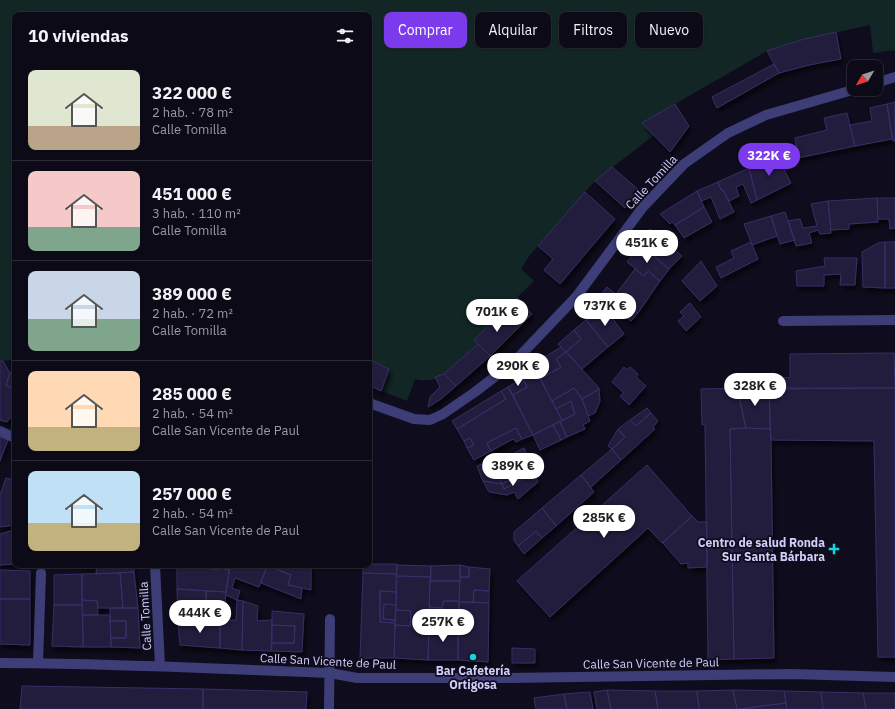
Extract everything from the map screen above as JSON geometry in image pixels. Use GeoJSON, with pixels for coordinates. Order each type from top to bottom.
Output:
{"type":"FeatureCollection","features":[{"type":"Feature","properties":{"kind":"street"},"geometry":{"type":"LineString","coordinates":[[883,80],[895,76]]}},
{"type":"Feature","properties":{"kind":"street","name":"Calle Tomilla"},"geometry":{"type":"LineString","coordinates":[[372,404],[414,419],[430,420],[443,414],[514,362],[576,297],[643,207],[684,164],[728,133],[766,115],[847,92]]}},
{"type":"Feature","properties":{"kind":"street"},"geometry":{"type":"LineString","coordinates":[[783,321],[895,320]]}},
{"type":"Feature","properties":{"kind":"street"},"geometry":{"type":"LineString","coordinates":[[0,432],[12,437]]}},
{"type":"Feature","properties":{"kind":"street","name":"Calle Tomilla"},"geometry":{"type":"LineString","coordinates":[[155,568],[160,666]]}},
{"type":"Feature","properties":{"kind":"street"},"geometry":{"type":"LineString","coordinates":[[38,663],[41,573]]}},
{"type":"Feature","properties":{"kind":"street"},"geometry":{"type":"LineString","coordinates":[[329,709],[330,619]]}},
{"type":"Feature","properties":{"kind":"street","name":"Calle San Vicente de Paul"},"geometry":{"type":"LineString","coordinates":[[0,663],[160,666],[330,673],[357,678],[510,678],[791,674],[895,677]]}},
{"type":"Feature","properties":{"kind":"green space"},"geometry":{"type":"Polygon","coordinates":[[[0,0],[895,0],[895,50],[873,53],[870,25],[801,40],[767,51],[642,123],[654,135],[595,181],[530,255],[521,269],[534,281],[474,340],[478,344],[443,374],[431,380],[415,379],[407,401],[381,391],[389,369],[372,360],[372,12],[12,12],[12,360],[0,361],[0,0]]]}},
{"type":"Feature","properties":{"kind":"building"},"geometry":{"type":"Polygon","coordinates":[[[836,32],[841,59],[779,73],[767,51],[801,40],[836,32]]]}},
{"type":"Feature","properties":{"kind":"building"},"geometry":{"type":"Polygon","coordinates":[[[774,64],[779,73],[717,108],[712,97],[774,64]]]}},
{"type":"Feature","properties":{"kind":"building"},"geometry":{"type":"Polygon","coordinates":[[[895,102],[895,141],[893,141],[887,104],[895,102]]]}},
{"type":"Feature","properties":{"kind":"building"},"geometry":{"type":"Polygon","coordinates":[[[675,104],[689,126],[670,152],[642,123],[675,104]]]}},
{"type":"Feature","properties":{"kind":"building"},"geometry":{"type":"Polygon","coordinates":[[[887,104],[892,139],[855,146],[850,125],[872,121],[870,108],[887,104]]]}},
{"type":"Feature","properties":{"kind":"building"},"geometry":{"type":"Polygon","coordinates":[[[847,113],[855,146],[798,158],[795,138],[827,130],[824,118],[847,113]]]}},
{"type":"Feature","properties":{"kind":"building"},"geometry":{"type":"Polygon","coordinates":[[[777,156],[791,183],[757,200],[749,168],[777,156]]]}},
{"type":"Feature","properties":{"kind":"building"},"geometry":{"type":"Polygon","coordinates":[[[612,167],[639,190],[625,208],[595,181],[612,167]]]}},
{"type":"Feature","properties":{"kind":"building"},"geometry":{"type":"Polygon","coordinates":[[[749,168],[757,200],[751,203],[743,184],[736,187],[739,196],[729,201],[723,190],[721,190],[718,182],[749,168]]]}},
{"type":"Feature","properties":{"kind":"building"},"geometry":{"type":"Polygon","coordinates":[[[718,182],[734,212],[720,219],[711,197],[701,201],[697,191],[718,182]]]}},
{"type":"Feature","properties":{"kind":"building"},"geometry":{"type":"Polygon","coordinates":[[[697,191],[704,207],[675,225],[672,222],[670,224],[660,214],[697,191]]]}},
{"type":"Feature","properties":{"kind":"building"},"geometry":{"type":"Polygon","coordinates":[[[585,192],[615,219],[560,284],[544,270],[553,259],[538,246],[585,192]]]}},
{"type":"Feature","properties":{"kind":"building"},"geometry":{"type":"Polygon","coordinates":[[[877,198],[895,198],[895,228],[890,229],[889,219],[878,219],[877,198]]]}},
{"type":"Feature","properties":{"kind":"building"},"geometry":{"type":"Polygon","coordinates":[[[877,198],[878,222],[849,224],[849,229],[831,230],[828,201],[877,198]]]}},
{"type":"Feature","properties":{"kind":"building"},"geometry":{"type":"Polygon","coordinates":[[[828,201],[831,233],[820,234],[818,230],[809,233],[812,243],[796,246],[788,221],[800,219],[803,228],[817,226],[811,204],[828,201]]]}},
{"type":"Feature","properties":{"kind":"building"},"geometry":{"type":"Polygon","coordinates":[[[704,207],[712,222],[684,238],[675,225],[704,207]]]}},
{"type":"Feature","properties":{"kind":"building"},"geometry":{"type":"Polygon","coordinates":[[[785,212],[795,240],[780,244],[771,216],[785,212]]]}},
{"type":"Feature","properties":{"kind":"building"},"geometry":{"type":"Polygon","coordinates":[[[771,216],[777,236],[752,245],[744,224],[771,216]]]}},
{"type":"Feature","properties":{"kind":"building"},"geometry":{"type":"Polygon","coordinates":[[[650,229],[662,239],[649,252],[637,243],[650,229]]]}},
{"type":"Feature","properties":{"kind":"building"},"geometry":{"type":"Polygon","coordinates":[[[662,239],[682,256],[669,269],[649,252],[662,239]]]}},
{"type":"Feature","properties":{"kind":"building"},"geometry":{"type":"Polygon","coordinates":[[[751,242],[758,259],[721,278],[716,267],[734,258],[731,251],[751,242]]]}},
{"type":"Feature","properties":{"kind":"building"},"geometry":{"type":"Polygon","coordinates":[[[885,242],[885,288],[863,287],[862,252],[878,243],[885,242]]]}},
{"type":"Feature","properties":{"kind":"building"},"geometry":{"type":"Polygon","coordinates":[[[885,242],[895,242],[895,288],[885,288],[885,242]]]}},
{"type":"Feature","properties":{"kind":"building"},"geometry":{"type":"Polygon","coordinates":[[[640,245],[669,269],[660,281],[648,271],[644,276],[627,262],[640,245]]]}},
{"type":"Feature","properties":{"kind":"building"},"geometry":{"type":"Polygon","coordinates":[[[824,258],[857,258],[855,285],[840,285],[841,274],[824,275],[824,286],[797,286],[796,271],[825,266],[824,258]]]}},
{"type":"Feature","properties":{"kind":"building"},"geometry":{"type":"Polygon","coordinates":[[[701,261],[717,286],[700,301],[682,281],[701,261]]]}},
{"type":"Feature","properties":{"kind":"building"},"geometry":{"type":"Polygon","coordinates":[[[635,269],[644,276],[648,271],[660,281],[638,313],[627,306],[621,314],[600,296],[607,287],[616,294],[635,269]]]}},
{"type":"Feature","properties":{"kind":"building"},"geometry":{"type":"Polygon","coordinates":[[[517,298],[532,314],[521,325],[505,310],[517,298]]]}},
{"type":"Feature","properties":{"kind":"building"},"geometry":{"type":"Polygon","coordinates":[[[690,303],[701,317],[686,331],[678,321],[684,316],[680,312],[690,303]]]}},
{"type":"Feature","properties":{"kind":"building"},"geometry":{"type":"Polygon","coordinates":[[[627,306],[638,313],[631,321],[621,314],[627,306]]]}},
{"type":"Feature","properties":{"kind":"building"},"geometry":{"type":"Polygon","coordinates":[[[600,308],[607,311],[624,334],[608,347],[586,320],[600,308]]]}},
{"type":"Feature","properties":{"kind":"building"},"geometry":{"type":"Polygon","coordinates":[[[505,310],[521,325],[490,356],[474,340],[505,310]]]}},
{"type":"Feature","properties":{"kind":"building"},"geometry":{"type":"Polygon","coordinates":[[[586,320],[608,347],[582,369],[566,352],[581,339],[574,330],[586,320]]]}},
{"type":"Feature","properties":{"kind":"building"},"geometry":{"type":"Polygon","coordinates":[[[574,330],[581,339],[566,352],[558,344],[574,330]]]}},
{"type":"Feature","properties":{"kind":"building"},"geometry":{"type":"Polygon","coordinates":[[[478,344],[490,356],[456,386],[444,374],[478,344]]]}},
{"type":"Feature","properties":{"kind":"building"},"geometry":{"type":"Polygon","coordinates":[[[561,347],[566,352],[556,359],[561,367],[540,379],[532,365],[561,347]]]}},
{"type":"Feature","properties":{"kind":"building"},"geometry":{"type":"Polygon","coordinates":[[[566,352],[599,389],[582,399],[574,388],[552,401],[540,379],[561,367],[556,359],[566,352]]]}},
{"type":"Feature","properties":{"kind":"building"},"geometry":{"type":"Polygon","coordinates":[[[894,353],[895,388],[777,389],[777,377],[790,378],[790,354],[894,353]]]}},
{"type":"Feature","properties":{"kind":"building"},"geometry":{"type":"Polygon","coordinates":[[[0,361],[3,361],[10,373],[6,385],[12,389],[12,416],[7,422],[0,420],[0,361]]]}},
{"type":"Feature","properties":{"kind":"building"},"geometry":{"type":"Polygon","coordinates":[[[373,361],[389,369],[381,391],[372,386],[373,361]]]}},
{"type":"Feature","properties":{"kind":"building"},"geometry":{"type":"Polygon","coordinates":[[[624,367],[627,370],[630,367],[638,374],[636,377],[646,386],[629,405],[620,396],[624,393],[612,382],[624,367]]]}},
{"type":"Feature","properties":{"kind":"building"},"geometry":{"type":"Polygon","coordinates":[[[12,370],[12,389],[6,385],[12,370]]]}},
{"type":"Feature","properties":{"kind":"building"},"geometry":{"type":"Polygon","coordinates":[[[536,370],[562,420],[533,435],[513,395],[527,387],[523,378],[536,370]]]}},
{"type":"Feature","properties":{"kind":"building"},"geometry":{"type":"Polygon","coordinates":[[[444,374],[456,386],[441,399],[428,407],[430,397],[440,387],[435,377],[444,374]]]}},
{"type":"Feature","properties":{"kind":"building"},"geometry":{"type":"Polygon","coordinates":[[[523,378],[527,387],[513,395],[508,387],[523,378]]]}},
{"type":"Feature","properties":{"kind":"building"},"geometry":{"type":"Polygon","coordinates":[[[508,387],[533,435],[522,439],[516,428],[487,443],[491,451],[474,460],[467,448],[474,445],[470,438],[464,441],[457,429],[506,399],[501,391],[508,387]]]}},
{"type":"Feature","properties":{"kind":"building"},"geometry":{"type":"Polygon","coordinates":[[[574,388],[582,399],[590,421],[583,425],[585,429],[567,437],[560,422],[575,414],[571,401],[556,409],[552,401],[574,388]]]}},
{"type":"Feature","properties":{"kind":"building"},"geometry":{"type":"Polygon","coordinates":[[[737,388],[746,428],[730,429],[734,659],[708,660],[705,424],[702,425],[701,389],[737,388]]]}},
{"type":"Feature","properties":{"kind":"building"},"geometry":{"type":"Polygon","coordinates":[[[737,388],[769,388],[770,429],[746,428],[737,388]]]}},
{"type":"Feature","properties":{"kind":"building"},"geometry":{"type":"Polygon","coordinates":[[[769,388],[895,388],[895,657],[878,657],[874,441],[771,440],[769,388]]]}},
{"type":"Feature","properties":{"kind":"building"},"geometry":{"type":"Polygon","coordinates":[[[599,389],[600,401],[595,413],[588,416],[582,399],[599,389]]]}},
{"type":"Feature","properties":{"kind":"building"},"geometry":{"type":"Polygon","coordinates":[[[501,391],[506,399],[457,429],[452,421],[501,391]]]}},
{"type":"Feature","properties":{"kind":"building"},"geometry":{"type":"Polygon","coordinates":[[[571,401],[575,414],[562,420],[556,409],[571,401]]]}},
{"type":"Feature","properties":{"kind":"building"},"geometry":{"type":"Polygon","coordinates":[[[647,408],[651,413],[636,426],[630,420],[647,408]]]}},
{"type":"Feature","properties":{"kind":"building"},"geometry":{"type":"Polygon","coordinates":[[[651,413],[658,421],[653,427],[655,429],[621,460],[612,449],[625,437],[618,429],[630,420],[636,426],[651,413]]]}},
{"type":"Feature","properties":{"kind":"building"},"geometry":{"type":"Polygon","coordinates":[[[560,422],[567,437],[561,440],[553,425],[560,422]]]}},
{"type":"Feature","properties":{"kind":"building"},"geometry":{"type":"Polygon","coordinates":[[[553,425],[561,440],[540,450],[533,435],[553,425]]]}},
{"type":"Feature","properties":{"kind":"building"},"geometry":{"type":"Polygon","coordinates":[[[516,428],[522,439],[516,442],[513,439],[491,451],[487,443],[516,428]]]}},
{"type":"Feature","properties":{"kind":"building"},"geometry":{"type":"Polygon","coordinates":[[[618,429],[625,437],[612,449],[608,446],[618,429]]]}},
{"type":"Feature","properties":{"kind":"building"},"geometry":{"type":"Polygon","coordinates":[[[730,429],[770,429],[774,658],[734,659],[730,429]]]}},
{"type":"Feature","properties":{"kind":"building"},"geometry":{"type":"Polygon","coordinates":[[[0,437],[8,440],[0,461],[0,437]]]}},
{"type":"Feature","properties":{"kind":"building"},"geometry":{"type":"Polygon","coordinates":[[[470,438],[474,445],[467,448],[464,441],[470,438]]]}},
{"type":"Feature","properties":{"kind":"building"},"geometry":{"type":"Polygon","coordinates":[[[524,448],[528,458],[513,465],[509,456],[524,448]]]}},
{"type":"Feature","properties":{"kind":"building"},"geometry":{"type":"Polygon","coordinates":[[[612,449],[621,460],[591,487],[581,475],[612,449]]]}},
{"type":"Feature","properties":{"kind":"building"},"geometry":{"type":"Polygon","coordinates":[[[502,454],[504,458],[509,456],[513,465],[528,458],[533,469],[502,484],[491,460],[502,454]]]}},
{"type":"Feature","properties":{"kind":"building"},"geometry":{"type":"Polygon","coordinates":[[[491,460],[502,484],[483,481],[477,466],[491,460]]]}},
{"type":"Feature","properties":{"kind":"building"},"geometry":{"type":"Polygon","coordinates":[[[647,465],[692,516],[662,543],[648,528],[550,617],[517,581],[647,465]]]}},
{"type":"Feature","properties":{"kind":"building"},"geometry":{"type":"Polygon","coordinates":[[[533,469],[534,473],[504,489],[502,484],[533,469]]]}},
{"type":"Feature","properties":{"kind":"building"},"geometry":{"type":"Polygon","coordinates":[[[534,473],[538,482],[518,499],[514,492],[507,495],[489,492],[483,481],[502,484],[504,489],[534,473]]]}},
{"type":"Feature","properties":{"kind":"building"},"geometry":{"type":"Polygon","coordinates":[[[581,475],[594,492],[556,526],[542,508],[581,475]]]}},
{"type":"Feature","properties":{"kind":"building"},"geometry":{"type":"Polygon","coordinates":[[[6,478],[12,479],[12,525],[0,527],[0,495],[6,478]]]}},
{"type":"Feature","properties":{"kind":"building"},"geometry":{"type":"Polygon","coordinates":[[[542,508],[556,526],[542,538],[536,531],[518,546],[514,540],[514,532],[542,508]]]}},
{"type":"Feature","properties":{"kind":"building"},"geometry":{"type":"Polygon","coordinates":[[[692,516],[698,522],[707,522],[707,567],[688,568],[688,563],[681,564],[663,543],[692,516]]]}},
{"type":"Feature","properties":{"kind":"building"},"geometry":{"type":"Polygon","coordinates":[[[12,531],[12,564],[0,565],[0,534],[12,531]]]}},
{"type":"Feature","properties":{"kind":"building"},"geometry":{"type":"Polygon","coordinates":[[[536,531],[542,538],[524,554],[518,546],[536,531]]]}},
{"type":"Feature","properties":{"kind":"building"},"geometry":{"type":"Polygon","coordinates":[[[372,564],[397,564],[396,574],[363,573],[363,568],[372,568],[372,564]]]}},
{"type":"Feature","properties":{"kind":"building"},"geometry":{"type":"Polygon","coordinates":[[[397,565],[431,566],[431,577],[397,576],[397,565]]]}},
{"type":"Feature","properties":{"kind":"building"},"geometry":{"type":"Polygon","coordinates":[[[460,565],[469,567],[469,577],[460,577],[460,565]]]}},
{"type":"Feature","properties":{"kind":"building"},"geometry":{"type":"Polygon","coordinates":[[[460,565],[460,581],[430,581],[431,566],[460,565]]]}},
{"type":"Feature","properties":{"kind":"building"},"geometry":{"type":"Polygon","coordinates":[[[469,567],[490,569],[489,591],[474,590],[473,602],[459,602],[460,577],[469,577],[469,567]]]}},
{"type":"Feature","properties":{"kind":"building"},"geometry":{"type":"Polygon","coordinates":[[[97,568],[134,568],[134,572],[96,574],[97,568]]]}},
{"type":"Feature","properties":{"kind":"building"},"geometry":{"type":"Polygon","coordinates":[[[177,568],[209,568],[220,570],[219,568],[229,570],[226,592],[177,589],[177,568]]]}},
{"type":"Feature","properties":{"kind":"building"},"geometry":{"type":"Polygon","coordinates":[[[219,568],[229,568],[229,570],[219,568]]]}},
{"type":"Feature","properties":{"kind":"building"},"geometry":{"type":"Polygon","coordinates":[[[230,568],[266,568],[259,587],[235,578],[232,588],[240,591],[237,600],[226,595],[230,568]]]}},
{"type":"Feature","properties":{"kind":"building"},"geometry":{"type":"Polygon","coordinates":[[[266,568],[272,568],[291,575],[288,585],[302,588],[301,599],[261,583],[266,568]]]}},
{"type":"Feature","properties":{"kind":"building"},"geometry":{"type":"Polygon","coordinates":[[[280,568],[311,568],[311,590],[288,585],[291,575],[279,570],[280,568]]]}},
{"type":"Feature","properties":{"kind":"building"},"geometry":{"type":"Polygon","coordinates":[[[0,570],[30,571],[30,599],[0,599],[0,570]]]}},
{"type":"Feature","properties":{"kind":"building"},"geometry":{"type":"Polygon","coordinates":[[[134,572],[138,608],[123,608],[120,573],[134,572]]]}},
{"type":"Feature","properties":{"kind":"building"},"geometry":{"type":"Polygon","coordinates":[[[120,573],[123,608],[98,608],[97,601],[82,600],[82,574],[120,573]]]}},
{"type":"Feature","properties":{"kind":"building"},"geometry":{"type":"Polygon","coordinates":[[[363,573],[396,574],[396,592],[380,591],[380,622],[395,623],[394,658],[360,658],[363,573]]]}},
{"type":"Feature","properties":{"kind":"building"},"geometry":{"type":"Polygon","coordinates":[[[82,574],[82,605],[54,605],[54,575],[82,574]]]}},
{"type":"Feature","properties":{"kind":"building"},"geometry":{"type":"Polygon","coordinates":[[[397,576],[431,577],[428,660],[394,658],[395,625],[410,626],[411,611],[396,610],[397,576]]]}},
{"type":"Feature","properties":{"kind":"building"},"geometry":{"type":"Polygon","coordinates":[[[430,581],[460,581],[459,601],[443,601],[442,608],[429,607],[430,581]]]}},
{"type":"Feature","properties":{"kind":"building"},"geometry":{"type":"Polygon","coordinates":[[[177,589],[206,591],[206,621],[178,622],[177,589]]]}},
{"type":"Feature","properties":{"kind":"building"},"geometry":{"type":"Polygon","coordinates":[[[474,590],[489,591],[489,603],[473,602],[474,590]]]}},
{"type":"Feature","properties":{"kind":"building"},"geometry":{"type":"Polygon","coordinates":[[[206,591],[226,592],[225,604],[206,604],[206,591]]]}},
{"type":"Feature","properties":{"kind":"building"},"geometry":{"type":"Polygon","coordinates":[[[380,591],[396,592],[396,605],[384,604],[383,619],[395,620],[395,623],[380,622],[380,591]]]}},
{"type":"Feature","properties":{"kind":"building"},"geometry":{"type":"Polygon","coordinates":[[[0,599],[30,599],[30,645],[0,644],[0,599]]]}},
{"type":"Feature","properties":{"kind":"building"},"geometry":{"type":"Polygon","coordinates":[[[82,600],[97,601],[98,615],[83,615],[82,600]]]}},
{"type":"Feature","properties":{"kind":"building"},"geometry":{"type":"Polygon","coordinates":[[[237,600],[243,601],[242,650],[220,648],[220,621],[236,620],[237,600]]]}},
{"type":"Feature","properties":{"kind":"building"},"geometry":{"type":"Polygon","coordinates":[[[243,601],[258,606],[257,621],[272,620],[271,651],[242,650],[243,601]]]}},
{"type":"Feature","properties":{"kind":"building"},"geometry":{"type":"Polygon","coordinates":[[[443,601],[459,601],[458,626],[442,625],[443,601]]]}},
{"type":"Feature","properties":{"kind":"building"},"geometry":{"type":"Polygon","coordinates":[[[459,602],[489,603],[488,662],[458,660],[459,602]]]}},
{"type":"Feature","properties":{"kind":"building"},"geometry":{"type":"Polygon","coordinates":[[[384,604],[396,605],[395,620],[383,619],[384,604]]]}},
{"type":"Feature","properties":{"kind":"building"},"geometry":{"type":"Polygon","coordinates":[[[54,605],[82,605],[83,647],[52,646],[54,605]]]}},
{"type":"Feature","properties":{"kind":"building"},"geometry":{"type":"Polygon","coordinates":[[[429,607],[442,608],[442,625],[429,625],[429,607]]]}},
{"type":"Feature","properties":{"kind":"building"},"geometry":{"type":"Polygon","coordinates":[[[110,608],[138,608],[140,648],[111,647],[111,638],[126,638],[126,621],[110,621],[110,608]]]}},
{"type":"Feature","properties":{"kind":"building"},"geometry":{"type":"Polygon","coordinates":[[[396,610],[411,611],[410,626],[395,625],[396,610]]]}},
{"type":"Feature","properties":{"kind":"building"},"geometry":{"type":"Polygon","coordinates":[[[272,611],[304,614],[302,652],[271,651],[272,643],[294,643],[295,626],[272,625],[272,611]]]}},
{"type":"Feature","properties":{"kind":"building"},"geometry":{"type":"Polygon","coordinates":[[[83,615],[110,615],[111,647],[83,647],[83,615]]]}},
{"type":"Feature","properties":{"kind":"building"},"geometry":{"type":"Polygon","coordinates":[[[110,621],[126,621],[126,638],[111,638],[110,621]]]}},
{"type":"Feature","properties":{"kind":"building"},"geometry":{"type":"Polygon","coordinates":[[[220,621],[220,648],[180,645],[178,622],[220,621]]]}},
{"type":"Feature","properties":{"kind":"building"},"geometry":{"type":"Polygon","coordinates":[[[272,625],[295,626],[294,643],[272,643],[272,625]]]}},
{"type":"Feature","properties":{"kind":"building"},"geometry":{"type":"Polygon","coordinates":[[[429,625],[458,626],[458,660],[428,660],[429,625]]]}},
{"type":"Feature","properties":{"kind":"building"},"geometry":{"type":"Polygon","coordinates":[[[512,648],[535,649],[535,663],[512,663],[512,648]]]}},
{"type":"Feature","properties":{"kind":"building"},"geometry":{"type":"Polygon","coordinates":[[[22,686],[203,689],[203,709],[20,709],[22,686]]]}},
{"type":"Feature","properties":{"kind":"building"},"geometry":{"type":"Polygon","coordinates":[[[203,689],[307,692],[306,709],[203,709],[203,689]]]}},
{"type":"Feature","properties":{"kind":"building"},"geometry":{"type":"Polygon","coordinates":[[[607,690],[611,709],[597,709],[594,692],[607,690]]]}},
{"type":"Feature","properties":{"kind":"building"},"geometry":{"type":"Polygon","coordinates":[[[607,690],[655,691],[658,709],[611,709],[607,690]]]}},
{"type":"Feature","properties":{"kind":"building"},"geometry":{"type":"Polygon","coordinates":[[[733,690],[784,691],[786,703],[737,709],[733,690]]]}},
{"type":"Feature","properties":{"kind":"building"},"geometry":{"type":"Polygon","coordinates":[[[733,690],[737,709],[699,709],[697,691],[733,690]]]}},
{"type":"Feature","properties":{"kind":"building"},"geometry":{"type":"Polygon","coordinates":[[[655,691],[697,691],[699,709],[658,709],[655,691]]]}},
{"type":"Feature","properties":{"kind":"building"},"geometry":{"type":"Polygon","coordinates":[[[784,691],[821,692],[823,709],[787,709],[784,691]]]}},
{"type":"Feature","properties":{"kind":"building"},"geometry":{"type":"Polygon","coordinates":[[[590,692],[593,709],[567,709],[564,694],[590,692]]]}},
{"type":"Feature","properties":{"kind":"building"},"geometry":{"type":"Polygon","coordinates":[[[821,692],[863,693],[866,709],[823,709],[821,692]]]}},
{"type":"Feature","properties":{"kind":"building"},"geometry":{"type":"Polygon","coordinates":[[[863,693],[895,693],[895,709],[866,709],[863,693]]]}},
{"type":"Feature","properties":{"kind":"building"},"geometry":{"type":"Polygon","coordinates":[[[564,694],[567,709],[536,709],[534,698],[564,694]]]}},
{"type":"Feature","properties":{"kind":"building"},"geometry":{"type":"Polygon","coordinates":[[[786,703],[787,709],[741,709],[786,703]]]}},
{"type":"Feature","properties":{"kind":"place","name":"Centro de salud Ronda Sur Santa Bárbara"},"geometry":{"type":"Point","coordinates":[834,549]}},
{"type":"Feature","properties":{"kind":"place","name":"Bar Cafetería Ortigosa"},"geometry":{"type":"Point","coordinates":[473,657]}}]}
